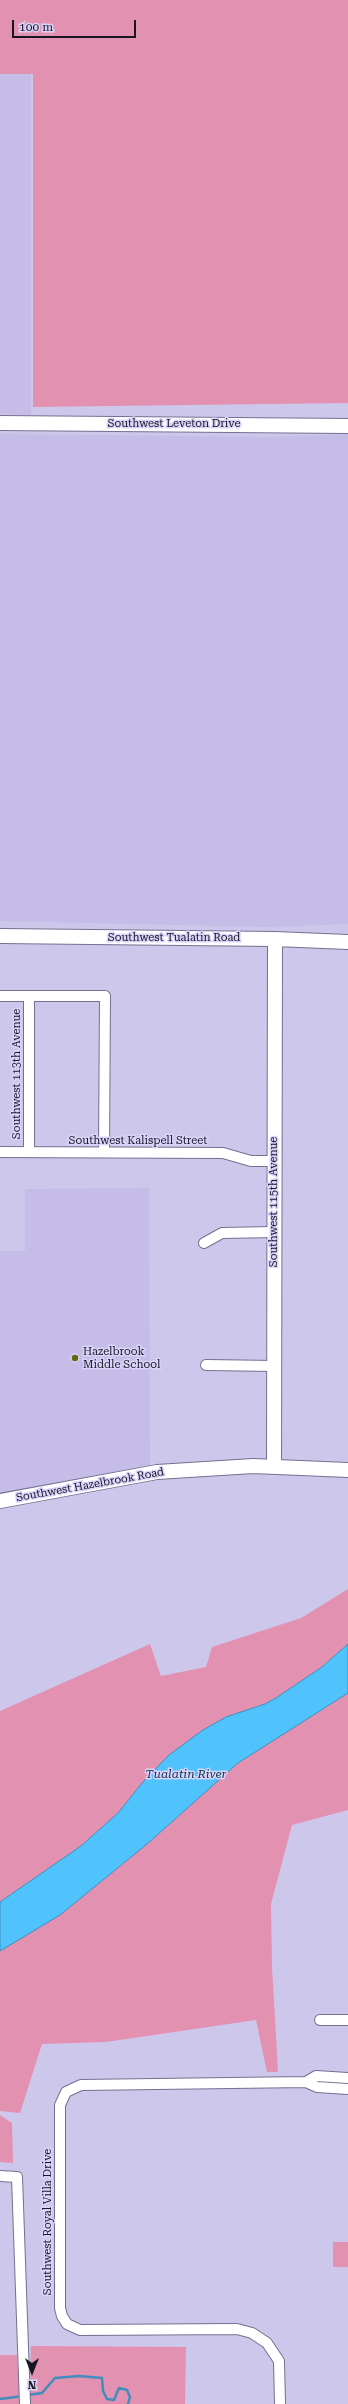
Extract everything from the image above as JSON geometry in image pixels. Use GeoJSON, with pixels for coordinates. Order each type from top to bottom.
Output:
{"type":"FeatureCollection","features":[{"type":"Feature","properties":{"kind":"street","name":"Southwest Leveton Drive"},"geometry":{"type":"LineString","coordinates":[[0,423],[348,426]]}},
{"type":"Feature","properties":{"kind":"street","name":"Southwest Tualatin Road"},"geometry":{"type":"LineString","coordinates":[[0,936],[275,938],[348,942]]}},
{"type":"Feature","properties":{"kind":"street","name":"Southwest 115th Avenue"},"geometry":{"type":"LineString","coordinates":[[274,1466],[275,938]]}},
{"type":"Feature","properties":{"kind":"street"},"geometry":{"type":"LineString","coordinates":[[0,996],[105,996],[104,1152]]}},
{"type":"Feature","properties":{"kind":"street","name":"Southwest 113th Avenue"},"geometry":{"type":"LineString","coordinates":[[29,996],[29,1152]]}},
{"type":"Feature","properties":{"kind":"street","name":"Southwest Kalispell Street"},"geometry":{"type":"LineString","coordinates":[[0,1152],[222,1153],[251,1161],[274,1161]]}},
{"type":"Feature","properties":{"kind":"street"},"geometry":{"type":"LineString","coordinates":[[204,1242],[222,1233],[274,1232]]}},
{"type":"Feature","properties":{"kind":"street"},"geometry":{"type":"LineString","coordinates":[[206,1366],[275,1366]]}},
{"type":"Feature","properties":{"kind":"street","name":"Southwest Hazelbrook Road"},"geometry":{"type":"LineString","coordinates":[[0,1500],[149,1473],[241,1466],[274,1466],[348,1470]]}},
{"type":"Feature","properties":{"kind":"street"},"geometry":{"type":"LineString","coordinates":[[320,2020],[348,2020]]}},
{"type":"Feature","properties":{"kind":"street","name":"Southwest Royal Villa Drive"},"geometry":{"type":"LineString","coordinates":[[306,2082],[316,2076],[348,2078]]}},
{"type":"Feature","properties":{"kind":"street","name":"Southwest Royal Villa Drive"},"geometry":{"type":"LineString","coordinates":[[280,2404],[279,2361],[268,2343],[252,2333],[237,2330],[80,2330],[67,2324],[62,2316],[60,2308],[60,2105],[66,2092],[81,2085],[306,2082],[317,2087],[348,2089]]}},
{"type":"Feature","properties":{"kind":"street"},"geometry":{"type":"LineString","coordinates":[[0,2176],[17,2177],[25,2404]]}},
{"type":"Feature","properties":{"kind":"shaded area"},"geometry":{"type":"Polygon","coordinates":[[[0,0],[348,0],[348,403],[33,407],[33,74],[0,74],[0,0]]]}},
{"type":"Feature","properties":{"kind":"shaded area"},"geometry":{"type":"Polygon","coordinates":[[[0,74],[31,74],[31,415],[0,414],[0,74]]]}},
{"type":"Feature","properties":{"kind":"shaded area"},"geometry":{"type":"Polygon","coordinates":[[[0,434],[278,437],[348,434],[348,924],[267,927],[0,921],[0,434]]]}},
{"type":"Feature","properties":{"kind":"shaded area","name":"Hazelbrook Middle School"},"geometry":{"type":"Polygon","coordinates":[[[149,1188],[150,1465],[0,1493],[0,1251],[25,1251],[25,1189],[149,1188]]]}},
{"type":"Feature","properties":{"kind":"shaded area"},"geometry":{"type":"Polygon","coordinates":[[[348,1589],[348,1644],[322,1667],[276,1698],[265,1704],[226,1717],[203,1730],[143,1782],[118,1813],[81,1846],[0,1902],[0,1711],[150,1644],[161,1676],[206,1667],[212,1647],[301,1618],[348,1589]]]}},
{"type":"Feature","properties":{"kind":"shaded area"},"geometry":{"type":"Polygon","coordinates":[[[348,1693],[348,1810],[292,1825],[271,1904],[272,1967],[278,2072],[267,2072],[256,2020],[106,2042],[42,2044],[20,2113],[0,2111],[0,1951],[60,1915],[147,1844],[238,1763],[348,1693]]]}},
{"type":"Feature","properties":{"kind":"shaded area"},"geometry":{"type":"Polygon","coordinates":[[[0,2115],[12,2123],[13,2163],[0,2162],[0,2115]]]}},
{"type":"Feature","properties":{"kind":"shaded area"},"geometry":{"type":"Polygon","coordinates":[[[333,2242],[348,2242],[348,2267],[333,2267],[333,2242]]]}},
{"type":"Feature","properties":{"kind":"shaded area"},"geometry":{"type":"Polygon","coordinates":[[[31,2346],[186,2347],[185,2404],[30,2404],[31,2346]]]}},
{"type":"Feature","properties":{"kind":"shaded area"},"geometry":{"type":"Polygon","coordinates":[[[0,2355],[17,2355],[20,2404],[0,2404],[0,2355]]]}},
{"type":"Feature","properties":{"kind":"water","name":"Tualatin River"},"geometry":{"type":"Polygon","coordinates":[[[348,1644],[348,1693],[238,1763],[147,1844],[60,1915],[0,1951],[0,1902],[81,1846],[118,1813],[143,1782],[169,1755],[203,1730],[226,1717],[265,1704],[276,1698],[322,1667],[348,1644]]]}},
{"type":"Feature","properties":{"kind":"waterway"},"geometry":{"type":"LineString","coordinates":[[28,2395],[42,2393],[55,2378],[79,2376],[102,2378],[103,2391],[107,2399],[114,2400],[119,2388],[127,2390],[130,2397],[128,2404]]}},
{"type":"Feature","properties":{"kind":"waterway"},"geometry":{"type":"LineString","coordinates":[[0,2399],[23,2396]]}},
{"type":"Feature","properties":{"kind":"place","name":"Hazelbrook Middle School"},"geometry":{"type":"Point","coordinates":[75,1358]}}]}
